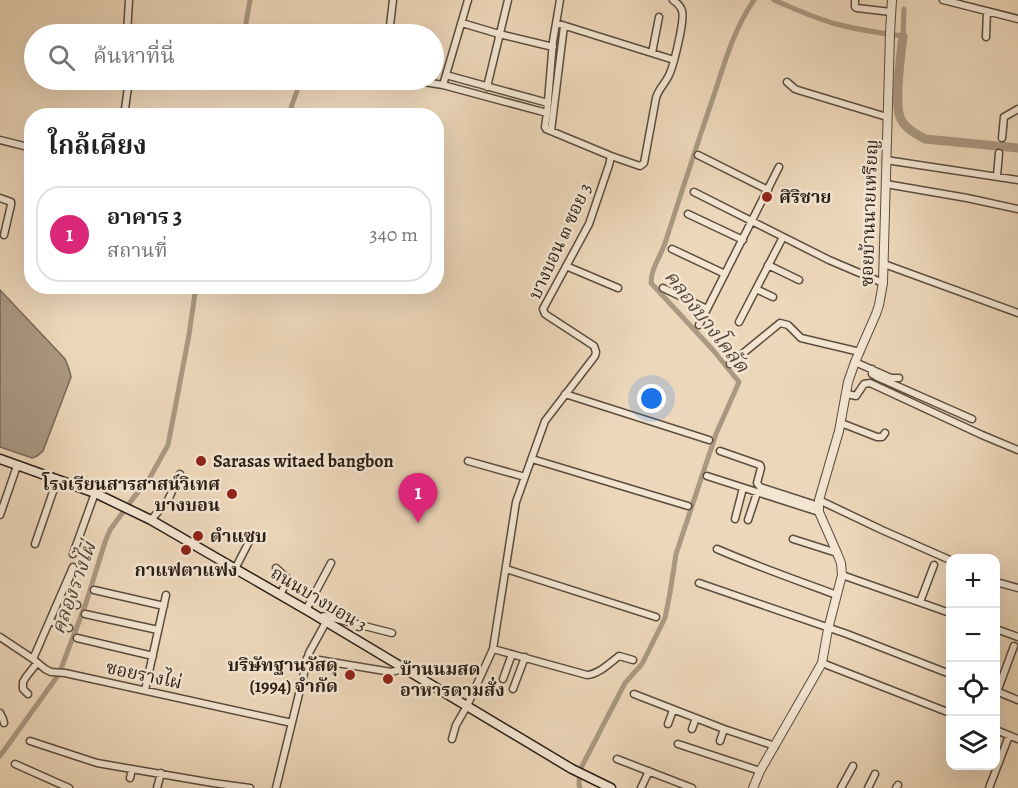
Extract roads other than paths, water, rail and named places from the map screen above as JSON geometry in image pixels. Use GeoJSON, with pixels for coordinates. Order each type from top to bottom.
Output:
{"type":"FeatureCollection","features":[{"type":"Feature","properties":{"kind":"main road","name":"ถนนบางบอน 3"},"geometry":{"type":"LineString","coordinates":[[0,459],[94,493],[151,520],[572,769],[611,788]]}},
{"type":"Feature","properties":{"kind":"street"},"geometry":{"type":"LineString","coordinates":[[128,24],[129,0]]}},
{"type":"Feature","properties":{"kind":"street"},"geometry":{"type":"LineString","coordinates":[[390,24],[393,0]]}},
{"type":"Feature","properties":{"kind":"street"},"geometry":{"type":"LineString","coordinates":[[444,82],[468,0]]}},
{"type":"Feature","properties":{"kind":"street"},"geometry":{"type":"LineString","coordinates":[[487,87],[508,0]]}},
{"type":"Feature","properties":{"kind":"street"},"geometry":{"type":"LineString","coordinates":[[561,0],[555,23],[545,127],[640,166],[644,164],[656,98],[669,75],[674,60],[683,16],[681,8],[673,0]]}},
{"type":"Feature","properties":{"kind":"street"},"geometry":{"type":"LineString","coordinates":[[855,0],[857,9],[891,12]]}},
{"type":"Feature","properties":{"kind":"street","name":"ซอยบ้านนายเหรียญ"},"geometry":{"type":"LineString","coordinates":[[819,506],[841,423],[848,382],[879,305],[883,283],[892,0]]}},
{"type":"Feature","properties":{"kind":"street"},"geometry":{"type":"LineString","coordinates":[[943,0],[1018,19]]}},
{"type":"Feature","properties":{"kind":"street"},"geometry":{"type":"LineString","coordinates":[[986,37],[987,11]]}},
{"type":"Feature","properties":{"kind":"street"},"geometry":{"type":"LineString","coordinates":[[652,53],[659,17]]}},
{"type":"Feature","properties":{"kind":"street"},"geometry":{"type":"LineString","coordinates":[[462,22],[552,47]]}},
{"type":"Feature","properties":{"kind":"street"},"geometry":{"type":"LineString","coordinates":[[555,23],[674,60]]}},
{"type":"Feature","properties":{"kind":"street"},"geometry":{"type":"LineString","coordinates":[[551,131],[564,26]]}},
{"type":"Feature","properties":{"kind":"street"},"geometry":{"type":"LineString","coordinates":[[446,75],[548,103]]}},
{"type":"Feature","properties":{"kind":"street"},"geometry":{"type":"LineString","coordinates":[[787,82],[801,92],[887,117]]}},
{"type":"Feature","properties":{"kind":"street"},"geometry":{"type":"LineString","coordinates":[[444,86],[547,113]]}},
{"type":"Feature","properties":{"kind":"street"},"geometry":{"type":"LineString","coordinates":[[124,108],[127,90]]}},
{"type":"Feature","properties":{"kind":"street"},"geometry":{"type":"LineString","coordinates":[[1002,138],[1004,117],[1018,109]]}},
{"type":"Feature","properties":{"kind":"street"},"geometry":{"type":"LineString","coordinates":[[0,140],[24,146]]}},
{"type":"Feature","properties":{"kind":"street"},"geometry":{"type":"LineString","coordinates":[[997,176],[999,153]]}},
{"type":"Feature","properties":{"kind":"street"},"geometry":{"type":"LineString","coordinates":[[698,154],[768,190]]}},
{"type":"Feature","properties":{"kind":"street","name":"บางบอน ๓ ซอย 3"},"geometry":{"type":"LineString","coordinates":[[452,739],[456,725],[493,649],[516,502],[547,418],[595,357],[594,346],[547,316],[544,307],[589,224],[611,156]]}},
{"type":"Feature","properties":{"kind":"street"},"geometry":{"type":"LineString","coordinates":[[886,160],[1018,180]]}},
{"type":"Feature","properties":{"kind":"street"},"geometry":{"type":"LineString","coordinates":[[699,326],[779,167]]}},
{"type":"Feature","properties":{"kind":"street"},"geometry":{"type":"LineString","coordinates":[[886,184],[1018,209]]}},
{"type":"Feature","properties":{"kind":"street"},"geometry":{"type":"LineString","coordinates":[[694,192],[830,261],[883,283]]}},
{"type":"Feature","properties":{"kind":"street"},"geometry":{"type":"LineString","coordinates":[[0,198],[11,202],[4,235]]}},
{"type":"Feature","properties":{"kind":"street"},"geometry":{"type":"LineString","coordinates":[[688,214],[743,240]]}},
{"type":"Feature","properties":{"kind":"street"},"geometry":{"type":"LineString","coordinates":[[739,322],[783,237]]}},
{"type":"Feature","properties":{"kind":"street"},"geometry":{"type":"LineString","coordinates":[[672,249],[725,274]]}},
{"type":"Feature","properties":{"kind":"street"},"geometry":{"type":"LineString","coordinates":[[884,264],[1018,313]]}},
{"type":"Feature","properties":{"kind":"street"},"geometry":{"type":"LineString","coordinates":[[768,265],[799,280]]}},
{"type":"Feature","properties":{"kind":"street"},"geometry":{"type":"LineString","coordinates":[[566,266],[618,288]]}},
{"type":"Feature","properties":{"kind":"street"},"geometry":{"type":"LineString","coordinates":[[663,288],[707,309]]}},
{"type":"Feature","properties":{"kind":"street"},"geometry":{"type":"LineString","coordinates":[[756,289],[773,297]]}},
{"type":"Feature","properties":{"kind":"street"},"geometry":{"type":"LineString","coordinates":[[730,364],[780,323],[788,325],[801,338],[860,352]]}},
{"type":"Feature","properties":{"kind":"street"},"geometry":{"type":"LineString","coordinates":[[855,362],[891,378],[899,378]]}},
{"type":"Feature","properties":{"kind":"street"},"geometry":{"type":"LineString","coordinates":[[873,369],[872,373],[877,377],[972,418]]}},
{"type":"Feature","properties":{"kind":"street"},"geometry":{"type":"LineString","coordinates":[[847,394],[856,396],[864,384],[870,383],[1018,450]]}},
{"type":"Feature","properties":{"kind":"street"},"geometry":{"type":"LineString","coordinates":[[565,394],[708,440]]}},
{"type":"Feature","properties":{"kind":"street"},"geometry":{"type":"LineString","coordinates":[[841,423],[877,437],[885,433]]}},
{"type":"Feature","properties":{"kind":"street"},"geometry":{"type":"LineString","coordinates":[[720,451],[760,465],[757,483],[760,487],[819,506],[946,558]]}},
{"type":"Feature","properties":{"kind":"street"},"geometry":{"type":"LineString","coordinates":[[532,459],[688,506]]}},
{"type":"Feature","properties":{"kind":"street"},"geometry":{"type":"LineString","coordinates":[[468,461],[525,477]]}},
{"type":"Feature","properties":{"kind":"street"},"geometry":{"type":"LineString","coordinates":[[0,515],[17,466]]}},
{"type":"Feature","properties":{"kind":"street"},"geometry":{"type":"LineString","coordinates":[[151,520],[168,500],[180,474]]}},
{"type":"Feature","properties":{"kind":"street"},"geometry":{"type":"LineString","coordinates":[[707,476],[757,493],[819,506]]}},
{"type":"Feature","properties":{"kind":"street"},"geometry":{"type":"LineString","coordinates":[[35,544],[57,480]]}},
{"type":"Feature","properties":{"kind":"street"},"geometry":{"type":"LineString","coordinates":[[735,519],[743,488]]}},
{"type":"Feature","properties":{"kind":"street"},"geometry":{"type":"LineString","coordinates":[[73,554],[94,493]]}},
{"type":"Feature","properties":{"kind":"street"},"geometry":{"type":"LineString","coordinates":[[748,520],[757,493]]}},
{"type":"Feature","properties":{"kind":"street"},"geometry":{"type":"LineString","coordinates":[[753,788],[760,771],[822,663],[842,575],[841,563],[819,506]]}},
{"type":"Feature","properties":{"kind":"street"},"geometry":{"type":"LineString","coordinates":[[235,569],[253,534]]}},
{"type":"Feature","properties":{"kind":"street"},"geometry":{"type":"LineString","coordinates":[[793,538],[837,553]]}},
{"type":"Feature","properties":{"kind":"street"},"geometry":{"type":"LineString","coordinates":[[717,549],[763,569],[837,595]]}},
{"type":"Feature","properties":{"kind":"street"},"geometry":{"type":"LineString","coordinates":[[306,610],[331,563]]}},
{"type":"Feature","properties":{"kind":"street"},"geometry":{"type":"LineString","coordinates":[[920,602],[934,565]]}},
{"type":"Feature","properties":{"kind":"street"},"geometry":{"type":"LineString","coordinates":[[28,694],[23,689],[23,682],[35,661],[73,567]]}},
{"type":"Feature","properties":{"kind":"street"},"geometry":{"type":"LineString","coordinates":[[276,567],[305,594]]}},
{"type":"Feature","properties":{"kind":"street"},"geometry":{"type":"LineString","coordinates":[[506,569],[656,617]]}},
{"type":"Feature","properties":{"kind":"street"},"geometry":{"type":"LineString","coordinates":[[842,575],[946,611]]}},
{"type":"Feature","properties":{"kind":"street"},"geometry":{"type":"LineString","coordinates":[[280,595],[288,579]]}},
{"type":"Feature","properties":{"kind":"street"},"geometry":{"type":"LineString","coordinates":[[1000,583],[1018,588]]}},
{"type":"Feature","properties":{"kind":"street"},"geometry":{"type":"LineString","coordinates":[[699,584],[847,634],[946,672]]}},
{"type":"Feature","properties":{"kind":"street"},"geometry":{"type":"LineString","coordinates":[[94,590],[164,606]]}},
{"type":"Feature","properties":{"kind":"street"},"geometry":{"type":"LineString","coordinates":[[145,690],[166,595]]}},
{"type":"Feature","properties":{"kind":"street"},"geometry":{"type":"LineString","coordinates":[[60,598],[77,605]]}},
{"type":"Feature","properties":{"kind":"street"},"geometry":{"type":"LineString","coordinates":[[85,614],[158,630]]}},
{"type":"Feature","properties":{"kind":"street"},"geometry":{"type":"LineString","coordinates":[[276,788],[307,658],[324,616],[392,633]]}},
{"type":"Feature","properties":{"kind":"street"},"geometry":{"type":"LineString","coordinates":[[50,621],[69,628]]}},
{"type":"Feature","properties":{"kind":"street"},"geometry":{"type":"LineString","coordinates":[[1000,630],[1018,637]]}},
{"type":"Feature","properties":{"kind":"street","name":"ซอยรางไผ่"},"geometry":{"type":"LineString","coordinates":[[0,636],[51,672],[65,673],[292,723]]}},
{"type":"Feature","properties":{"kind":"street"},"geometry":{"type":"LineString","coordinates":[[77,638],[153,656]]}},
{"type":"Feature","properties":{"kind":"street"},"geometry":{"type":"LineString","coordinates":[[1000,682],[1014,646]]}},
{"type":"Feature","properties":{"kind":"street"},"geometry":{"type":"LineString","coordinates":[[493,649],[587,675],[597,673],[619,656],[633,660]]}},
{"type":"Feature","properties":{"kind":"street"},"geometry":{"type":"LineString","coordinates":[[502,679],[512,654]]}},
{"type":"Feature","properties":{"kind":"street"},"geometry":{"type":"LineString","coordinates":[[513,689],[525,657]]}},
{"type":"Feature","properties":{"kind":"street"},"geometry":{"type":"LineString","coordinates":[[307,658],[391,672],[403,669]]}},
{"type":"Feature","properties":{"kind":"street"},"geometry":{"type":"LineString","coordinates":[[822,663],[946,711]]}},
{"type":"Feature","properties":{"kind":"street"},"geometry":{"type":"LineString","coordinates":[[1000,693],[1018,700]]}},
{"type":"Feature","properties":{"kind":"street"},"geometry":{"type":"LineString","coordinates":[[634,694],[775,746]]}},
{"type":"Feature","properties":{"kind":"street"},"geometry":{"type":"LineString","coordinates":[[668,724],[673,710]]}},
{"type":"Feature","properties":{"kind":"street"},"geometry":{"type":"LineString","coordinates":[[0,713],[4,723]]}},
{"type":"Feature","properties":{"kind":"street"},"geometry":{"type":"LineString","coordinates":[[692,729],[696,718]]}},
{"type":"Feature","properties":{"kind":"street"},"geometry":{"type":"LineString","coordinates":[[720,741],[724,729]]}},
{"type":"Feature","properties":{"kind":"street"},"geometry":{"type":"LineString","coordinates":[[1000,732],[1018,739]]}},
{"type":"Feature","properties":{"kind":"street"},"geometry":{"type":"LineString","coordinates":[[990,788],[1009,736]]}},
{"type":"Feature","properties":{"kind":"street"},"geometry":{"type":"LineString","coordinates":[[30,741],[97,763],[161,773],[212,785],[250,788]]}},
{"type":"Feature","properties":{"kind":"street"},"geometry":{"type":"LineString","coordinates":[[678,744],[760,771]]}},
{"type":"Feature","properties":{"kind":"street"},"geometry":{"type":"LineString","coordinates":[[617,759],[692,788]]}},
{"type":"Feature","properties":{"kind":"street"},"geometry":{"type":"LineString","coordinates":[[15,764],[69,788]]}},
{"type":"Feature","properties":{"kind":"street"},"geometry":{"type":"LineString","coordinates":[[841,788],[853,766]]}},
{"type":"Feature","properties":{"kind":"street"},"geometry":{"type":"LineString","coordinates":[[130,778],[132,769]]}},
{"type":"Feature","properties":{"kind":"street"},"geometry":{"type":"LineString","coordinates":[[641,788],[650,771]]}},
{"type":"Feature","properties":{"kind":"street"},"geometry":{"type":"LineString","coordinates":[[157,788],[161,773]]}},
{"type":"Feature","properties":{"kind":"street"},"geometry":{"type":"LineString","coordinates":[[868,788],[875,774]]}},
{"type":"Feature","properties":{"kind":"street"},"geometry":{"type":"LineString","coordinates":[[185,788],[187,778]]}},
{"type":"Feature","properties":{"kind":"waterway","name":"คลองรางไผ่"},"geometry":{"type":"LineString","coordinates":[[246,24],[250,0]]}},
{"type":"Feature","properties":{"kind":"waterway","name":"คลองบางโคลัด"},"geometry":{"type":"LineString","coordinates":[[580,788],[580,770],[625,683],[642,664],[665,618],[676,554],[716,434],[739,382],[713,350],[651,283],[727,56],[741,21],[754,0]]}},
{"type":"Feature","properties":{"kind":"waterway"},"geometry":{"type":"LineString","coordinates":[[774,0],[836,24],[903,36],[904,9]]}},
{"type":"Feature","properties":{"kind":"waterway"},"geometry":{"type":"LineString","coordinates":[[903,36],[898,77],[898,110],[907,127],[925,139],[1018,148]]}},
{"type":"Feature","properties":{"kind":"waterway","name":"คลองรางไผ่"},"geometry":{"type":"LineString","coordinates":[[291,108],[297,90]]}},
{"type":"Feature","properties":{"kind":"waterway","name":"คลองรางไผ่"},"geometry":{"type":"LineString","coordinates":[[0,756],[59,674],[110,530],[148,481],[168,445],[195,294]]}},
{"type":"Feature","properties":{"kind":"place","name":"ศิริชาย"},"geometry":{"type":"Point","coordinates":[767,197]}},
{"type":"Feature","properties":{"kind":"place","name":"Sarasas witaed bangbon"},"geometry":{"type":"Point","coordinates":[201,461]}},
{"type":"Feature","properties":{"kind":"place","name":"โรงเรียนสารสาสน์วิเทศ บางบอน"},"geometry":{"type":"Point","coordinates":[232,494]}},
{"type":"Feature","properties":{"kind":"place","name":"อาคาร 3"},"geometry":{"type":"Point","coordinates":[418,523]}},
{"type":"Feature","properties":{"kind":"place","name":"ตำแซบ"},"geometry":{"type":"Point","coordinates":[198,536]}},
{"type":"Feature","properties":{"kind":"place","name":"กาแฟตาแฟง"},"geometry":{"type":"Point","coordinates":[186,550]}},
{"type":"Feature","properties":{"kind":"place","name":"บริษัทฐานวัสดุ (1994) จำกัด"},"geometry":{"type":"Point","coordinates":[350,675]}},
{"type":"Feature","properties":{"kind":"place","name":"บ้านนมสด อาหารตามสั่ง"},"geometry":{"type":"Point","coordinates":[388,679]}}]}
